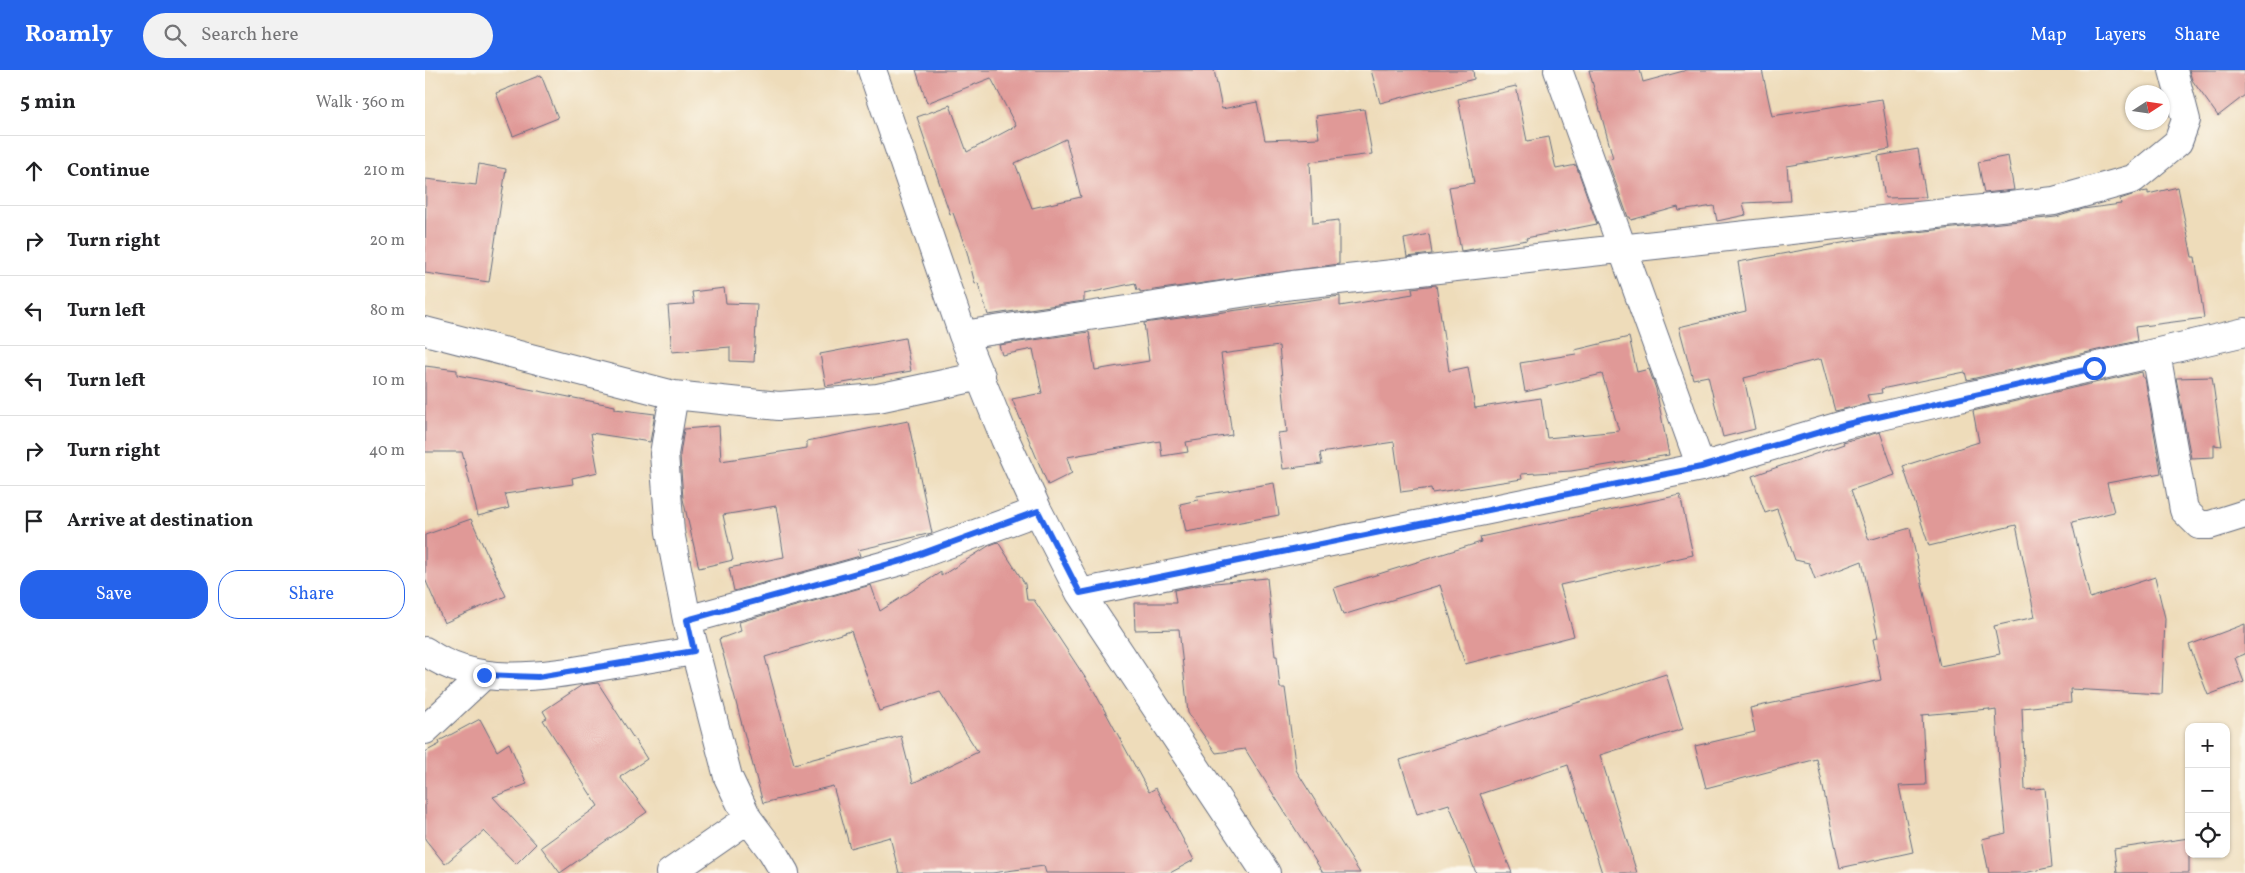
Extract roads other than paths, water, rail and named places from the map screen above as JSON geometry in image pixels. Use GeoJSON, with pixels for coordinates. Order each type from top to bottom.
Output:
{"type":"FeatureCollection","features":[{"type":"Feature","properties":{"kind":"street"},"geometry":{"type":"LineString","coordinates":[[872,70],[963,335],[1005,439],[1038,511],[1080,593],[1265,873]]}},
{"type":"Feature","properties":{"kind":"street"},"geometry":{"type":"LineString","coordinates":[[1557,70],[1701,467]]}},
{"type":"Feature","properties":{"kind":"street"},"geometry":{"type":"LineString","coordinates":[[963,335],[1293,285],[2054,201],[2133,179],[2178,142],[2185,120],[2173,70]]}},
{"type":"Feature","properties":{"kind":"street"},"geometry":{"type":"LineString","coordinates":[[425,331],[674,395],[779,406],[877,398],[981,376]]}},
{"type":"Feature","properties":{"kind":"street"},"geometry":{"type":"LineString","coordinates":[[1080,593],[1701,467],[1847,424],[2245,332]]}},
{"type":"Feature","properties":{"kind":"street"},"geometry":{"type":"LineString","coordinates":[[2156,353],[2184,510],[2199,525],[2210,525],[2245,514]]}},
{"type":"Feature","properties":{"kind":"street"},"geometry":{"type":"LineString","coordinates":[[674,395],[663,454],[669,532],[694,651],[728,777],[748,820],[772,851],[785,873]]}},
{"type":"Feature","properties":{"kind":"street"},"geometry":{"type":"LineString","coordinates":[[687,620],[904,560],[1038,511]]}},
{"type":"Feature","properties":{"kind":"street"},"geometry":{"type":"LineString","coordinates":[[425,651],[439,661],[484,675],[538,677],[694,651]]}},
{"type":"Feature","properties":{"kind":"street"},"geometry":{"type":"LineString","coordinates":[[425,730],[484,675]]}},
{"type":"Feature","properties":{"kind":"street"},"geometry":{"type":"LineString","coordinates":[[670,873],[748,820]]}}]}
